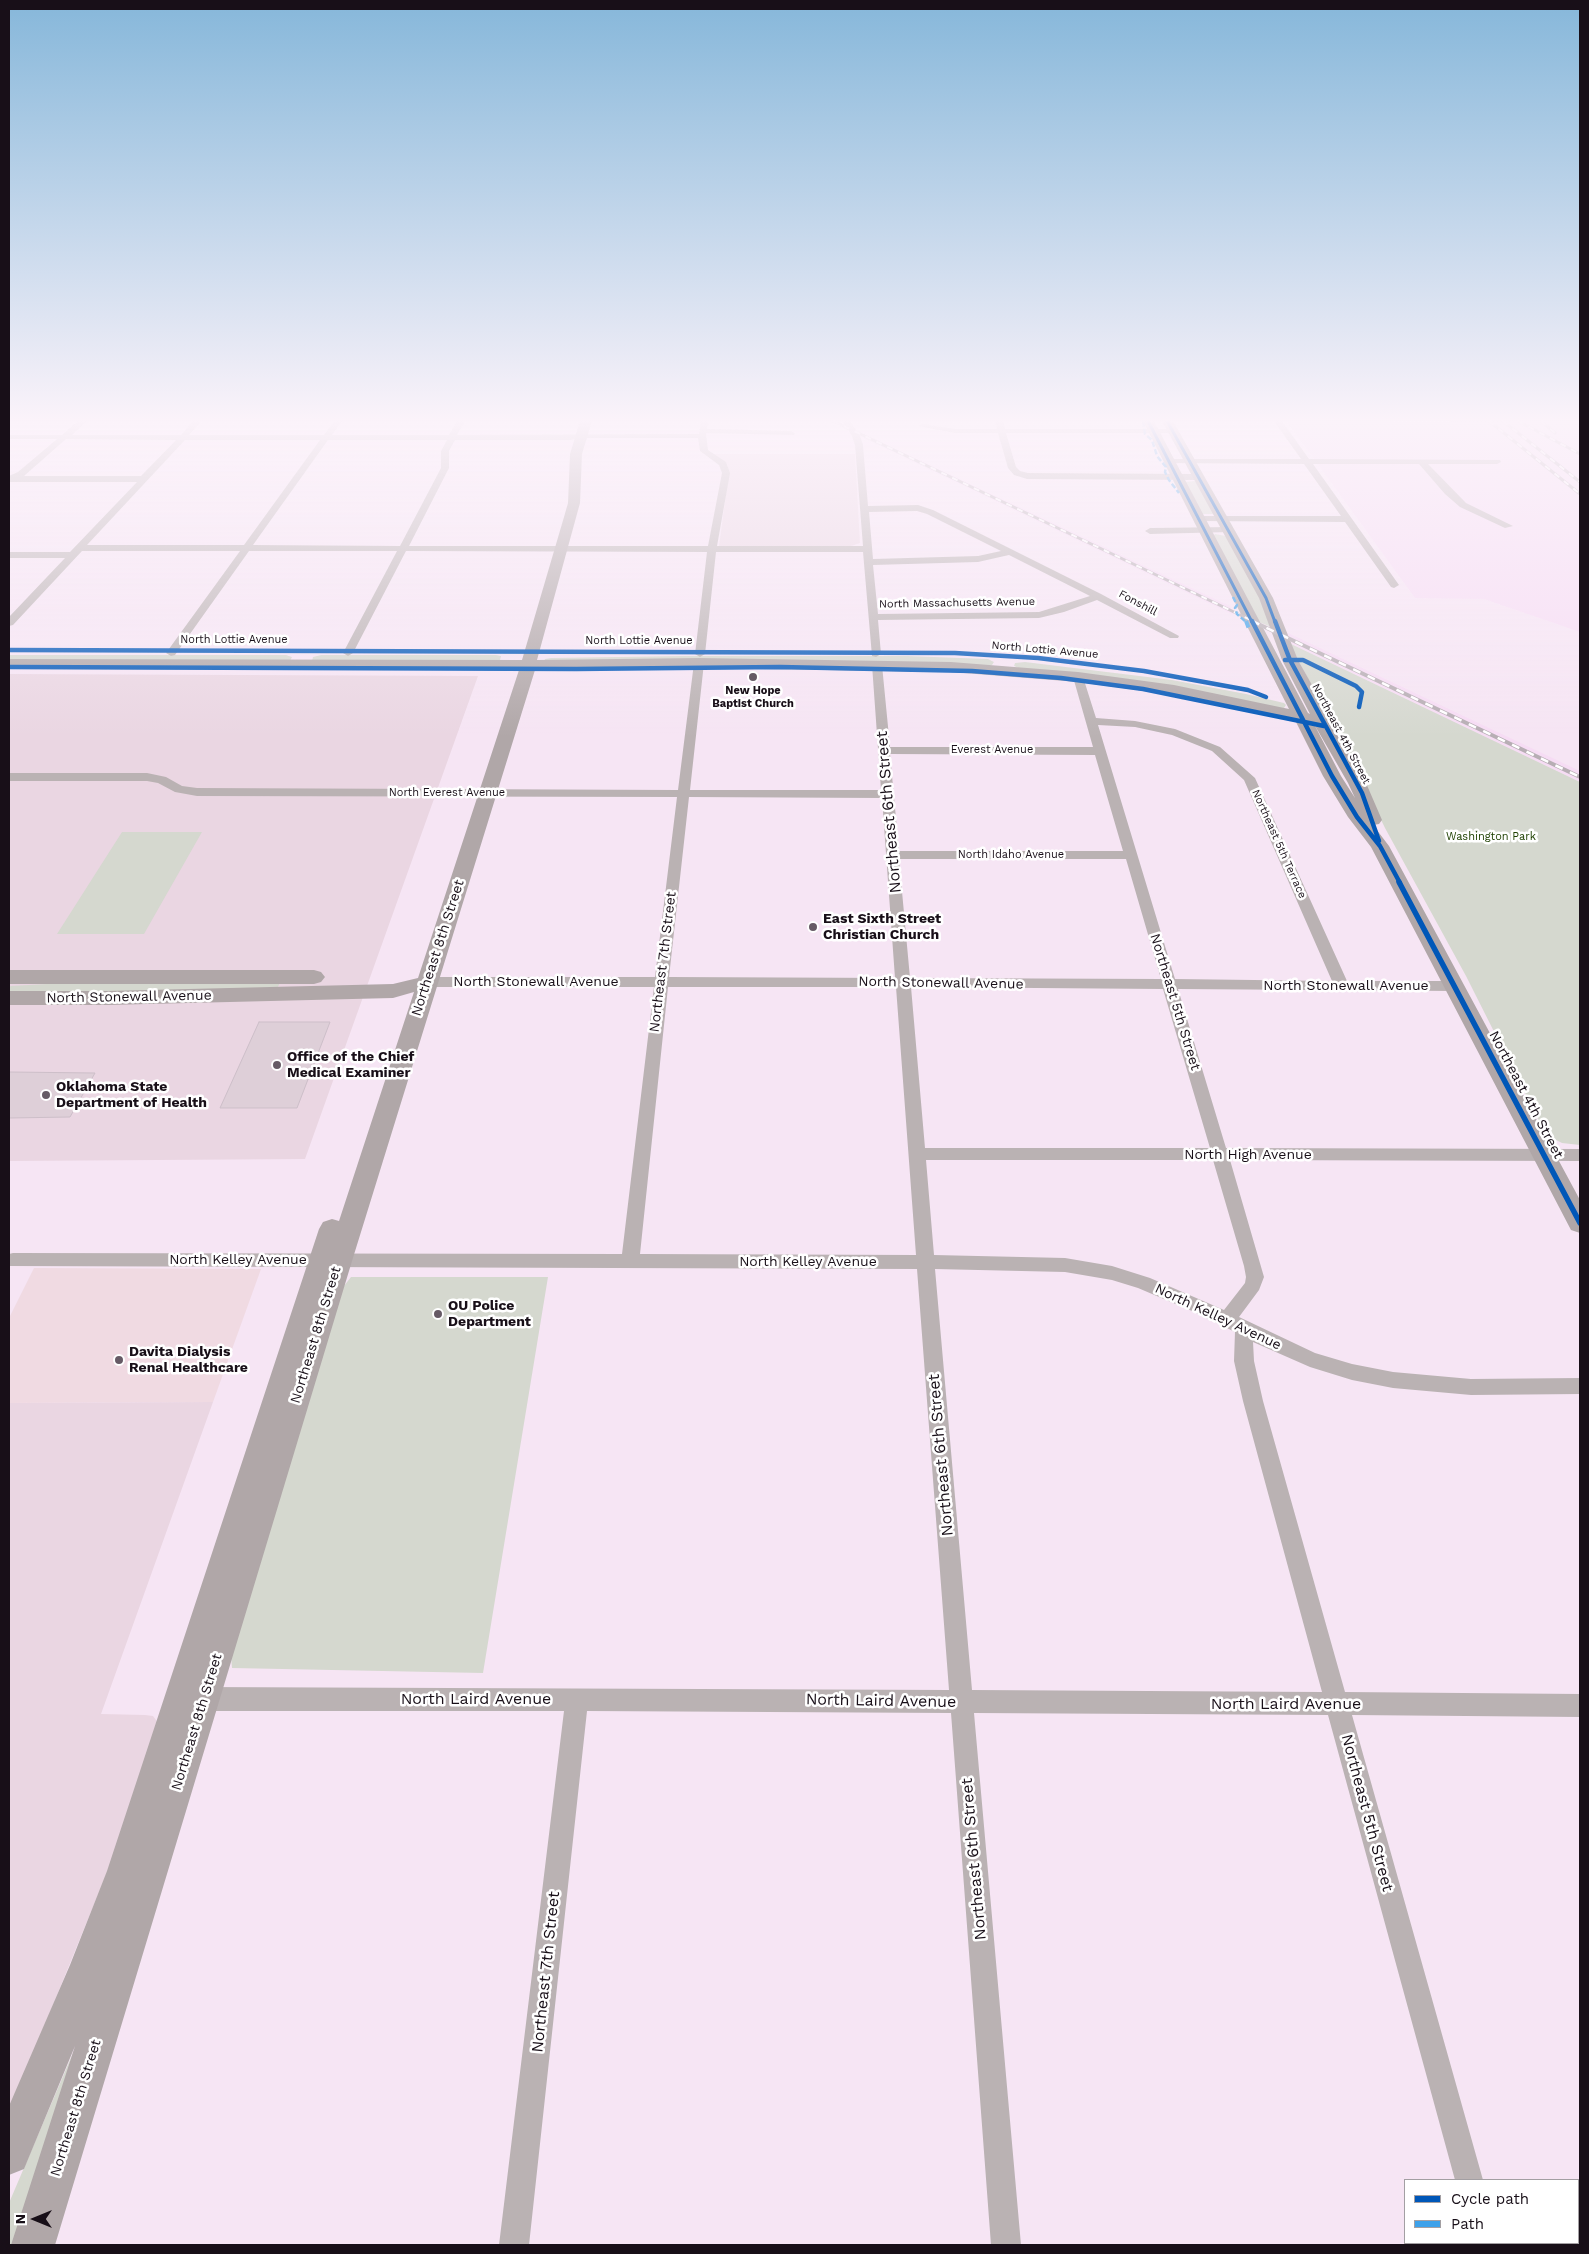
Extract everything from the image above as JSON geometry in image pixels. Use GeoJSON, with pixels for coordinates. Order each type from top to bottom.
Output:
{"type":"FeatureCollection","features":[{"type":"Feature","properties":{"kind":"main road","name":"Northeast 8th Street"},"geometry":{"type":"LineString","coordinates":[[533,600],[565,526]]}},
{"type":"Feature","properties":{"kind":"main road","name":"Northeast 4th Street"},"geometry":{"type":"LineString","coordinates":[[1203,526],[1282,681],[1308,712]]}},
{"type":"Feature","properties":{"kind":"main road","name":"Northeast 4th Street"},"geometry":{"type":"LineString","coordinates":[[1226,526],[1266,598],[1308,712],[1357,817],[1380,846],[1580,1223]]}},
{"type":"Feature","properties":{"kind":"main road","name":"Northeast 8th Street"},"geometry":{"type":"LineString","coordinates":[[33,2245],[193,1699],[416,983],[479,793],[556,548]]}},
{"type":"Feature","properties":{"kind":"main road","name":"Northeast 8th Street"},"geometry":{"type":"LineString","coordinates":[[521,659],[528,618]]}},
{"type":"Feature","properties":{"kind":"main road","name":"North Lottie Avenue"},"geometry":{"type":"LineString","coordinates":[[9,653],[348,654],[521,659]]}},
{"type":"Feature","properties":{"kind":"main road","name":"North Lottie Avenue"},"geometry":{"type":"LineString","coordinates":[[9,664],[521,659],[877,660],[982,657],[1055,663],[1148,675],[1246,693],[1308,712]]}},
{"type":"Feature","properties":{"kind":"main road","name":"North Lottie Avenue"},"geometry":{"type":"LineString","coordinates":[[877,660],[1078,677],[1174,690],[1308,712]]}},
{"type":"Feature","properties":{"kind":"main road"},"geometry":{"type":"LineString","coordinates":[[1246,693],[1276,690],[1281,686],[1282,681]]}},
{"type":"Feature","properties":{"kind":"main road","name":"North Stonewall Avenue"},"geometry":{"type":"LineString","coordinates":[[9,977],[397,976],[416,983]]}},
{"type":"Feature","properties":{"kind":"main road","name":"North Stonewall Avenue"},"geometry":{"type":"LineString","coordinates":[[9,998],[107,998],[392,991],[416,983]]}},
{"type":"Feature","properties":{"kind":"main road","name":"Northeast 8th Street"},"geometry":{"type":"LineString","coordinates":[[9,2154],[107,1921],[193,1699]]}},
{"type":"Feature","properties":{"kind":"street"},"geometry":{"type":"LineString","coordinates":[[9,622],[98,526]]}},
{"type":"Feature","properties":{"kind":"street"},"geometry":{"type":"LineString","coordinates":[[171,653],[262,526]]}},
{"type":"Feature","properties":{"kind":"street"},"geometry":{"type":"LineString","coordinates":[[348,654],[414,526]]}},
{"type":"Feature","properties":{"kind":"street","name":"Northeast 7th Street"},"geometry":{"type":"LineString","coordinates":[[631,1262],[631,1242],[716,526]]}},
{"type":"Feature","properties":{"kind":"street","name":"Northeast 6th Street"},"geometry":{"type":"LineString","coordinates":[[866,526],[1006,2245]]}},
{"type":"Feature","properties":{"kind":"street"},"geometry":{"type":"LineString","coordinates":[[958,526],[1009,552]]}},
{"type":"Feature","properties":{"kind":"street"},"geometry":{"type":"LineString","coordinates":[[1150,531],[1192,526]]}},
{"type":"Feature","properties":{"kind":"street"},"geometry":{"type":"LineString","coordinates":[[1353,526],[1394,585]]}},
{"type":"Feature","properties":{"kind":"street"},"geometry":{"type":"LineString","coordinates":[[78,548],[868,549]]}},
{"type":"Feature","properties":{"kind":"street"},"geometry":{"type":"LineString","coordinates":[[869,562],[971,560],[1009,552]]}},
{"type":"Feature","properties":{"kind":"street","name":"Fonshill"},"geometry":{"type":"LineString","coordinates":[[1009,552],[1174,636]]}},
{"type":"Feature","properties":{"kind":"street"},"geometry":{"type":"LineString","coordinates":[[9,555],[71,555]]}},
{"type":"Feature","properties":{"kind":"street","name":"North Massachusetts Avenue"},"geometry":{"type":"LineString","coordinates":[[873,617],[1039,614],[1060,610],[1098,596]]}},
{"type":"Feature","properties":{"kind":"street","name":"Northeast 5th Street"},"geometry":{"type":"LineString","coordinates":[[1078,677],[1255,1277],[1253,1286],[1235,1325],[1246,1374],[1469,2179]]}},
{"type":"Feature","properties":{"kind":"street","name":"Northeast 5th Terrace"},"geometry":{"type":"LineString","coordinates":[[1091,721],[1130,724],[1175,732],[1216,750],[1242,770],[1249,778],[1261,802],[1342,986]]}},
{"type":"Feature","properties":{"kind":"street","name":"Everest Avenue"},"geometry":{"type":"LineString","coordinates":[[884,750],[1100,751]]}},
{"type":"Feature","properties":{"kind":"street","name":"North Everest Avenue"},"geometry":{"type":"LineString","coordinates":[[9,777],[147,777],[162,780],[179,789],[197,792],[887,794]]}},
{"type":"Feature","properties":{"kind":"street","name":"North Idaho Avenue"},"geometry":{"type":"LineString","coordinates":[[892,855],[1131,855]]}},
{"type":"Feature","properties":{"kind":"street","name":"North Stonewall Avenue"},"geometry":{"type":"LineString","coordinates":[[416,983],[1454,986]]}},
{"type":"Feature","properties":{"kind":"street","name":"North High Avenue"},"geometry":{"type":"LineString","coordinates":[[917,1154],[1580,1155]]}},
{"type":"Feature","properties":{"kind":"street","name":"North Kelley Avenue"},"geometry":{"type":"LineString","coordinates":[[13,1260],[926,1262],[1048,1264],[1090,1268],[1112,1273],[1172,1294],[1284,1348],[1330,1366],[1393,1380],[1471,1387],[1580,1386]]}},
{"type":"Feature","properties":{"kind":"street","name":"North Laird Avenue"},"geometry":{"type":"LineString","coordinates":[[193,1699],[576,1699],[1580,1705]]}},
{"type":"Feature","properties":{"kind":"street","name":"Northeast 7th Street"},"geometry":{"type":"LineString","coordinates":[[514,2245],[576,1699]]}},
{"type":"Feature","properties":{"kind":"shaded area"},"geometry":{"type":"Polygon","coordinates":[[[722,526],[859,526],[860,543],[851,546],[719,546],[722,526]]]}},
{"type":"Feature","properties":{"kind":"shaded area"},"geometry":{"type":"Polygon","coordinates":[[[1048,526],[1060,526],[1230,606],[1234,615],[1048,526]]]}},
{"type":"Feature","properties":{"kind":"shaded area"},"geometry":{"type":"Polygon","coordinates":[[[1363,526],[1580,526],[1580,632],[1484,599],[1415,598],[1363,526]]]}},
{"type":"Feature","properties":{"kind":"shaded area"},"geometry":{"type":"Polygon","coordinates":[[[1284,631],[1580,771],[1580,782],[1289,643],[1284,631]]]}},
{"type":"Feature","properties":{"kind":"shaded area"},"geometry":{"type":"Polygon","coordinates":[[[9,674],[478,676],[305,1159],[9,1161],[9,674]]]}},
{"type":"Feature","properties":{"kind":"shaded area","name":"Davita Dialysis Renal Healthcare"},"geometry":{"type":"Polygon","coordinates":[[[34,1268],[261,1269],[213,1402],[9,1403],[9,1318],[34,1268]]]}},
{"type":"Feature","properties":{"kind":"shaded area"},"geometry":{"type":"Polygon","coordinates":[[[213,1402],[101,1714],[153,1716],[159,1724],[134,1806],[9,2113],[9,1403],[213,1402]]]}},
{"type":"Feature","properties":{"kind":"green space"},"geometry":{"type":"Polygon","coordinates":[[[1215,534],[1226,536],[1258,594],[1271,627],[1259,622],[1213,536],[1215,534]]]}},
{"type":"Feature","properties":{"kind":"green space","name":"Washington Park"},"geometry":{"type":"Polygon","coordinates":[[[1289,643],[1580,782],[1580,1145],[1562,1143],[1552,1138],[1543,1129],[1466,976],[1385,828],[1357,770],[1289,643]]]}},
{"type":"Feature","properties":{"kind":"green space"},"geometry":{"type":"Polygon","coordinates":[[[9,655],[286,655],[292,657],[290,661],[281,663],[9,663],[9,655]]]}},
{"type":"Feature","properties":{"kind":"green space"},"geometry":{"type":"Polygon","coordinates":[[[321,655],[501,656],[500,660],[494,661],[312,661],[313,657],[321,655]]]}},
{"type":"Feature","properties":{"kind":"green space"},"geometry":{"type":"Polygon","coordinates":[[[907,656],[988,659],[994,662],[986,667],[544,662],[545,659],[551,658],[907,656]]]}},
{"type":"Feature","properties":{"kind":"green space"},"geometry":{"type":"Polygon","coordinates":[[[1025,662],[1172,680],[1246,694],[1286,705],[1284,708],[1278,708],[1023,670],[1014,666],[1015,663],[1025,662]]]}},
{"type":"Feature","properties":{"kind":"green space"},"geometry":{"type":"Polygon","coordinates":[[[122,832],[202,832],[144,934],[57,934],[122,832]]]}},
{"type":"Feature","properties":{"kind":"green space"},"geometry":{"type":"Polygon","coordinates":[[[100,981],[280,982],[278,987],[269,990],[9,992],[9,987],[11,986],[100,981]]]}},
{"type":"Feature","properties":{"kind":"green space"},"geometry":{"type":"Polygon","coordinates":[[[351,1277],[548,1277],[483,1673],[232,1668],[231,1656],[340,1291],[351,1277]]]}},
{"type":"Feature","properties":{"kind":"green space"},"geometry":{"type":"Polygon","coordinates":[[[98,1994],[19,2245],[9,2245],[9,2203],[98,1994]]]}},
{"type":"Feature","properties":{"kind":"building","name":"Office of the Chief Medical Examiner"},"geometry":{"type":"Polygon","coordinates":[[[259,1022],[330,1022],[297,1108],[220,1108],[259,1022]]]}},
{"type":"Feature","properties":{"kind":"building","name":"Oklahoma State Department of Health"},"geometry":{"type":"Polygon","coordinates":[[[9,1072],[95,1073],[70,1117],[9,1118],[9,1072]]]}},
{"type":"Feature","properties":{"kind":"railway"},"geometry":{"type":"LineString","coordinates":[[1054,526],[1255,622]]}},
{"type":"Feature","properties":{"kind":"railway"},"geometry":{"type":"LineString","coordinates":[[1252,621],[1580,777]]}},
{"type":"Feature","properties":{"kind":"marked path"},"geometry":{"type":"LineString","coordinates":[[1233,597],[1237,605],[1235,608],[1237,614],[1246,621],[1249,629]]}},
{"type":"Feature","properties":{"kind":"cycle path"},"geometry":{"type":"LineString","coordinates":[[1203,526],[1332,776],[1357,817],[1380,846],[1580,1223]]}},
{"type":"Feature","properties":{"kind":"cycle path"},"geometry":{"type":"LineString","coordinates":[[1226,526],[1266,598],[1290,660],[1313,701],[1324,726],[1362,793],[1379,841]]}},
{"type":"Feature","properties":{"kind":"cycle path"},"geometry":{"type":"LineString","coordinates":[[9,650],[955,653],[1038,658],[1144,671],[1248,690],[1266,697]]}},
{"type":"Feature","properties":{"kind":"cycle path"},"geometry":{"type":"LineString","coordinates":[[1285,660],[1303,660],[1356,686],[1362,692],[1359,707]]}},
{"type":"Feature","properties":{"kind":"cycle path"},"geometry":{"type":"LineString","coordinates":[[9,667],[576,669],[780,667],[972,671],[1061,678],[1143,689],[1324,726]]}},
{"type":"Feature","properties":{"kind":"place","name":"New Hope Baptist Church"},"geometry":{"type":"Point","coordinates":[753,677]}},
{"type":"Feature","properties":{"kind":"place","name":"East Sixth Street Christian Church"},"geometry":{"type":"Point","coordinates":[813,927]}},
{"type":"Feature","properties":{"kind":"place","name":"Office of the Chief Medical Examiner"},"geometry":{"type":"Point","coordinates":[277,1065]}},
{"type":"Feature","properties":{"kind":"place","name":"Oklahoma State Department of Health"},"geometry":{"type":"Point","coordinates":[46,1095]}},
{"type":"Feature","properties":{"kind":"place","name":"OU Police Department"},"geometry":{"type":"Point","coordinates":[438,1314]}},
{"type":"Feature","properties":{"kind":"place","name":"Davita Dialysis Renal Healthcare"},"geometry":{"type":"Point","coordinates":[119,1360]}}]}
